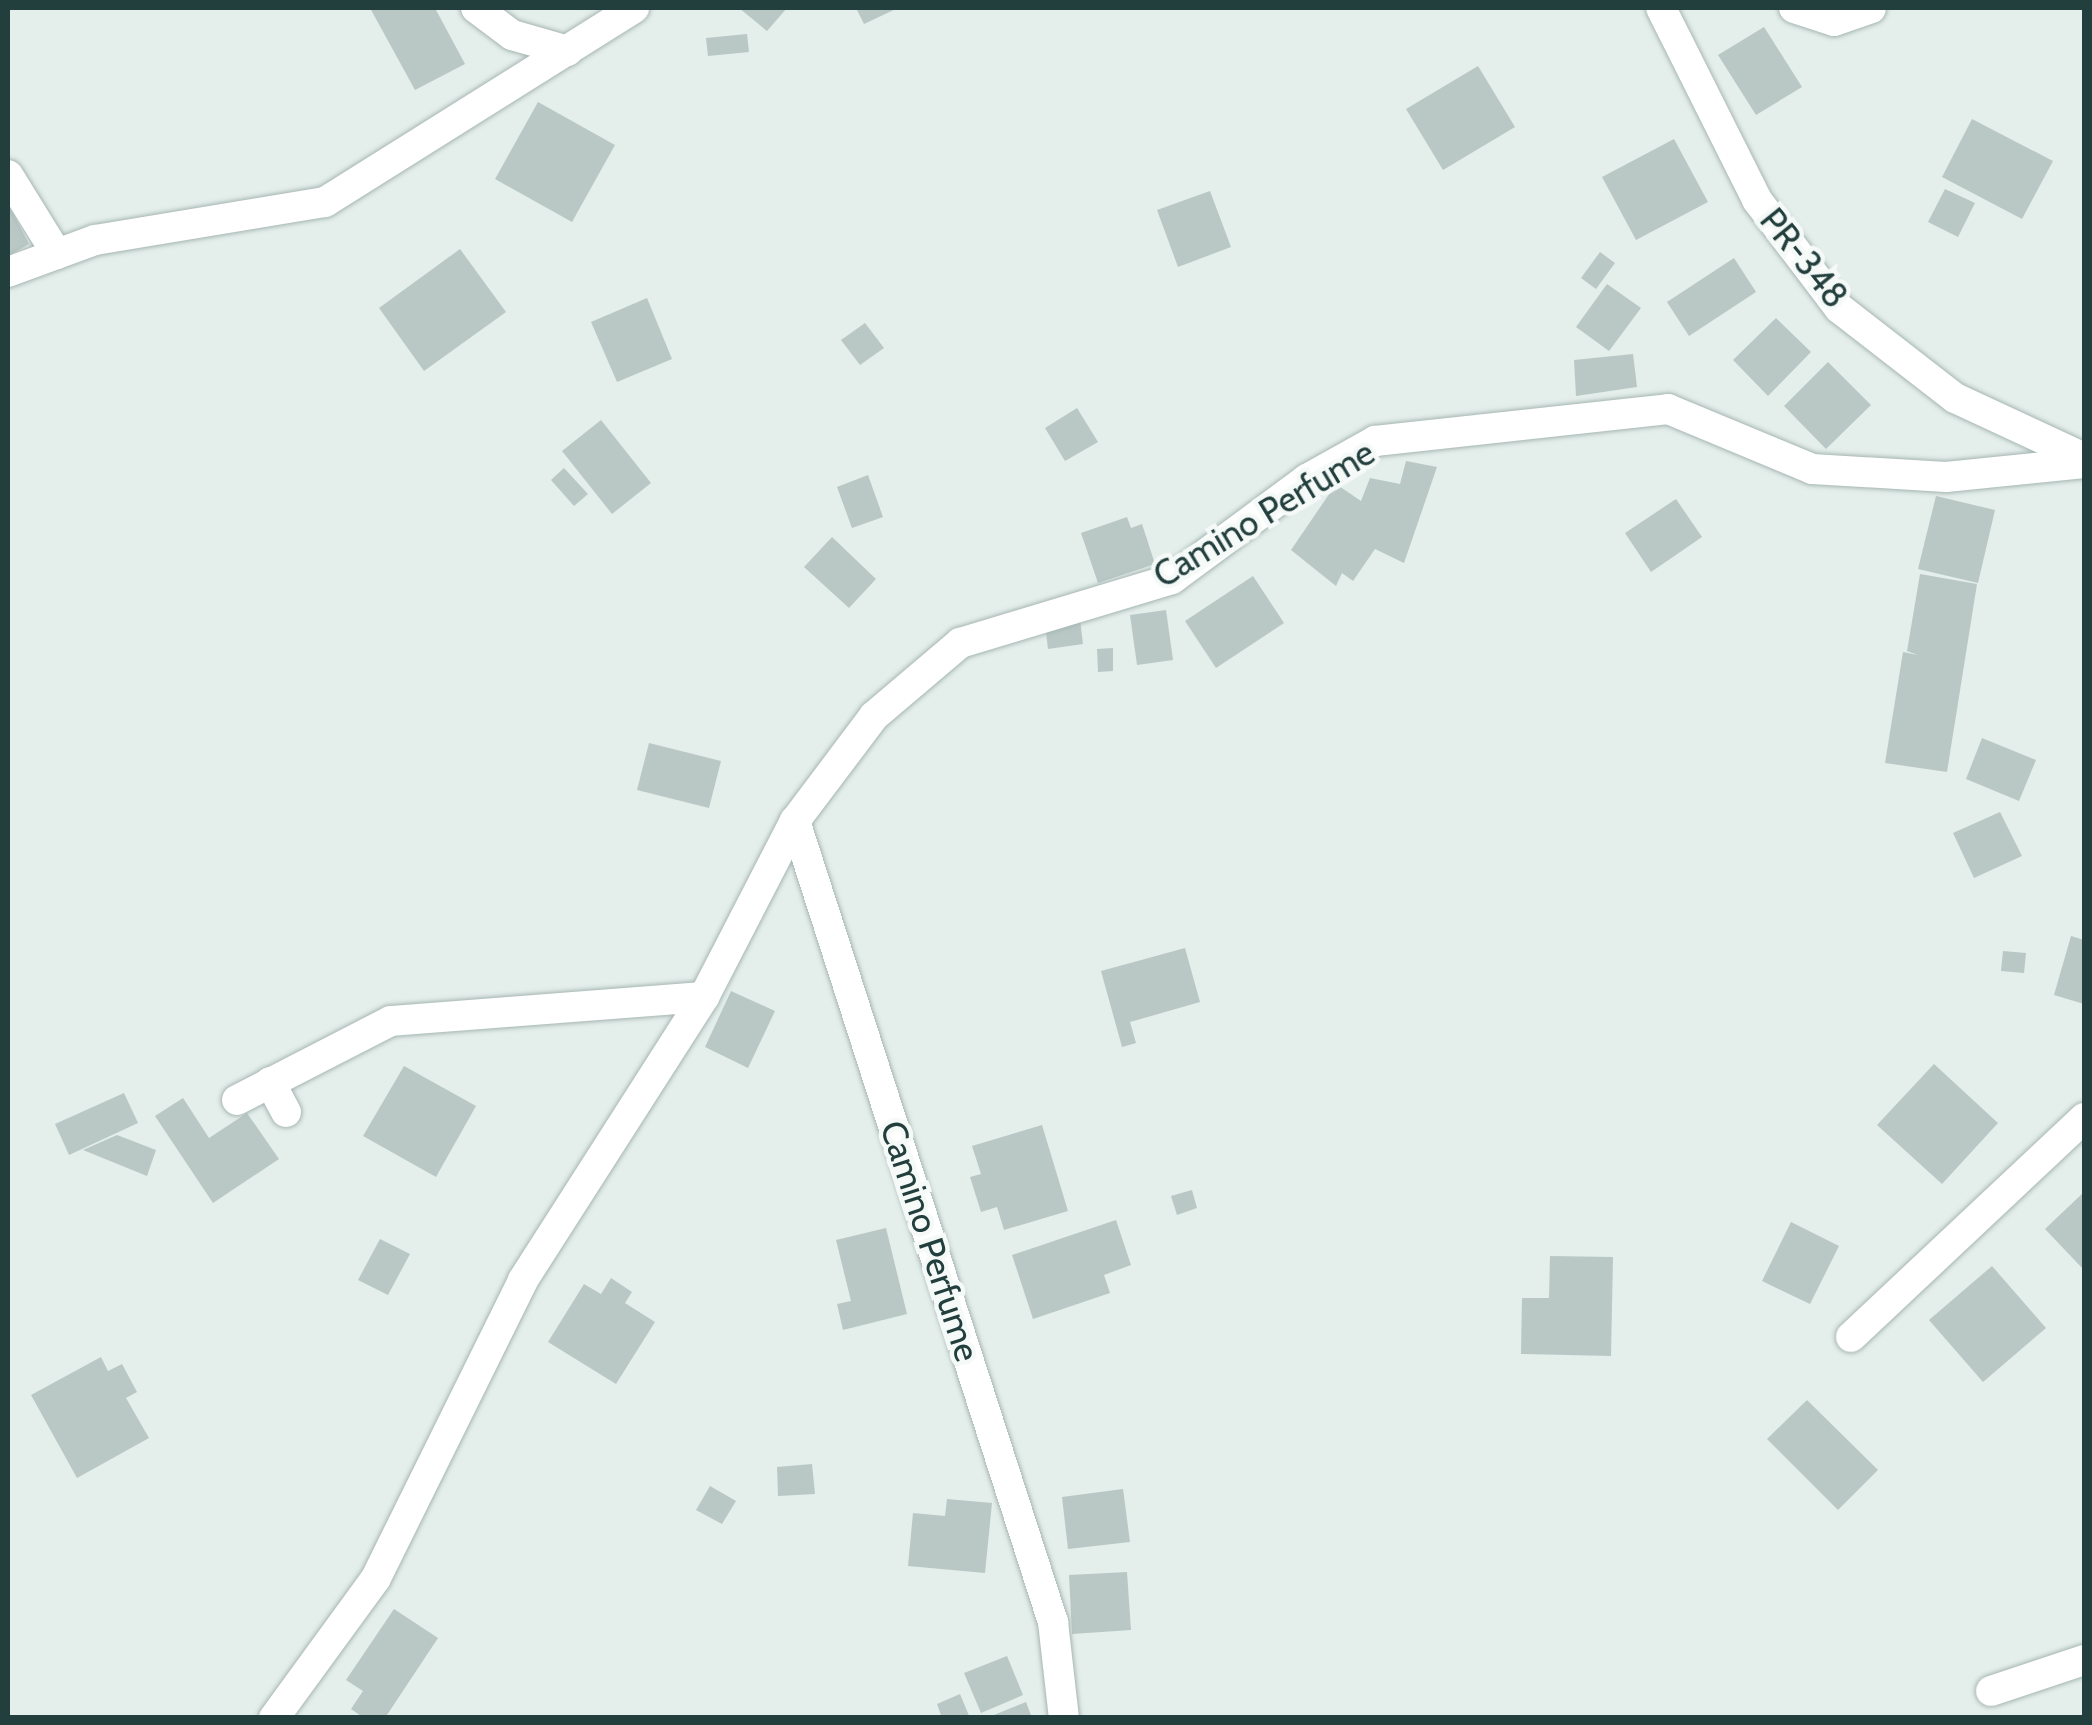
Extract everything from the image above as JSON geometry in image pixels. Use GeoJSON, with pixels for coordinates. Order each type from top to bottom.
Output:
{"type":"FeatureCollection","features":[{"type":"Feature","properties":{"kind":"street"},"geometry":{"type":"LineString","coordinates":[[476,8],[512,35],[568,51]]}},
{"type":"Feature","properties":{"kind":"street"},"geometry":{"type":"LineString","coordinates":[[8,272],[95,240],[325,202],[634,8]]}},
{"type":"Feature","properties":{"kind":"street","name":"PR-348"},"geometry":{"type":"LineString","coordinates":[[1661,8],[1757,200],[1838,308],[1954,398],[2084,460]]}},
{"type":"Feature","properties":{"kind":"street"},"geometry":{"type":"LineString","coordinates":[[1794,8],[1834,21],[1871,8]]}},
{"type":"Feature","properties":{"kind":"street"},"geometry":{"type":"LineString","coordinates":[[8,175],[57,254]]}},
{"type":"Feature","properties":{"kind":"street","name":"Camino Perfume"},"geometry":{"type":"LineString","coordinates":[[1064,1718],[1053,1622],[794,821],[874,716],[960,643],[1172,579],[1307,479],[1375,441],[1668,408],[1812,468],[1946,477],[2084,460]]}},
{"type":"Feature","properties":{"kind":"street"},"geometry":{"type":"LineString","coordinates":[[274,1718],[376,1578],[523,1280],[704,997],[794,821]]}},
{"type":"Feature","properties":{"kind":"street"},"geometry":{"type":"LineString","coordinates":[[237,1100],[391,1022],[704,997]]}},
{"type":"Feature","properties":{"kind":"street"},"geometry":{"type":"LineString","coordinates":[[270,1082],[286,1112]]}},
{"type":"Feature","properties":{"kind":"street"},"geometry":{"type":"LineString","coordinates":[[1851,1336],[2084,1118]]}},
{"type":"Feature","properties":{"kind":"street"},"geometry":{"type":"LineString","coordinates":[[1990,1692],[2084,1660]]}},
{"type":"Feature","properties":{"kind":"building"},"geometry":{"type":"Polygon","coordinates":[[[370,8],[435,8],[465,64],[415,90],[370,8]]]}},
{"type":"Feature","properties":{"kind":"building"},"geometry":{"type":"Polygon","coordinates":[[[739,8],[787,8],[767,31],[739,8]]]}},
{"type":"Feature","properties":{"kind":"building"},"geometry":{"type":"Polygon","coordinates":[[[856,8],[898,8],[864,24],[856,8]]]}},
{"type":"Feature","properties":{"kind":"building"},"geometry":{"type":"Polygon","coordinates":[[[1764,27],[1802,87],[1756,115],[1718,55],[1764,27]]]}},
{"type":"Feature","properties":{"kind":"building"},"geometry":{"type":"Polygon","coordinates":[[[747,34],[749,52],[708,56],[706,38],[747,34]]]}},
{"type":"Feature","properties":{"kind":"building"},"geometry":{"type":"Polygon","coordinates":[[[1478,66],[1515,127],[1443,170],[1406,109],[1478,66]]]}},
{"type":"Feature","properties":{"kind":"building"},"geometry":{"type":"Polygon","coordinates":[[[538,102],[615,145],[572,222],[495,179],[538,102]]]}},
{"type":"Feature","properties":{"kind":"building"},"geometry":{"type":"Polygon","coordinates":[[[1972,119],[2053,161],[2022,219],[1942,177],[1972,119]]]}},
{"type":"Feature","properties":{"kind":"building"},"geometry":{"type":"Polygon","coordinates":[[[1674,139],[1708,202],[1636,240],[1602,177],[1674,139]]]}},
{"type":"Feature","properties":{"kind":"building"},"geometry":{"type":"Polygon","coordinates":[[[1945,189],[1975,203],[1958,237],[1928,222],[1945,189]]]}},
{"type":"Feature","properties":{"kind":"building"},"geometry":{"type":"Polygon","coordinates":[[[1210,191],[1231,247],[1178,267],[1157,210],[1210,191]]]}},
{"type":"Feature","properties":{"kind":"building"},"geometry":{"type":"Polygon","coordinates":[[[8,204],[29,244],[8,256],[8,204]]]}},
{"type":"Feature","properties":{"kind":"building"},"geometry":{"type":"Polygon","coordinates":[[[460,249],[506,312],[424,371],[379,308],[460,249]]]}},
{"type":"Feature","properties":{"kind":"building"},"geometry":{"type":"Polygon","coordinates":[[[1600,252],[1615,263],[1596,289],[1581,278],[1600,252]]]}},
{"type":"Feature","properties":{"kind":"building"},"geometry":{"type":"Polygon","coordinates":[[[1734,258],[1756,292],[1689,336],[1667,302],[1734,258]]]}},
{"type":"Feature","properties":{"kind":"building"},"geometry":{"type":"Polygon","coordinates":[[[1607,284],[1641,308],[1609,351],[1576,327],[1607,284]]]}},
{"type":"Feature","properties":{"kind":"building"},"geometry":{"type":"Polygon","coordinates":[[[647,298],[672,359],[617,382],[591,322],[647,298]]]}},
{"type":"Feature","properties":{"kind":"building"},"geometry":{"type":"Polygon","coordinates":[[[1776,318],[1811,352],[1768,396],[1733,360],[1776,318]]]}},
{"type":"Feature","properties":{"kind":"building"},"geometry":{"type":"Polygon","coordinates":[[[865,323],[884,348],[860,365],[841,340],[865,323]]]}},
{"type":"Feature","properties":{"kind":"building"},"geometry":{"type":"Polygon","coordinates":[[[1633,354],[1637,387],[1576,396],[1574,360],[1633,354]]]}},
{"type":"Feature","properties":{"kind":"building"},"geometry":{"type":"Polygon","coordinates":[[[1828,362],[1871,405],[1826,449],[1784,406],[1828,362]]]}},
{"type":"Feature","properties":{"kind":"building"},"geometry":{"type":"Polygon","coordinates":[[[1077,408],[1098,442],[1065,461],[1045,428],[1077,408]]]}},
{"type":"Feature","properties":{"kind":"building"},"geometry":{"type":"Polygon","coordinates":[[[601,420],[651,483],[612,514],[562,451],[601,420]]]}},
{"type":"Feature","properties":{"kind":"building"},"geometry":{"type":"Polygon","coordinates":[[[1406,461],[1437,467],[1404,563],[1375,549],[1353,581],[1342,573],[1336,586],[1291,550],[1336,484],[1361,501],[1370,478],[1400,484],[1406,461]]]}},
{"type":"Feature","properties":{"kind":"building"},"geometry":{"type":"Polygon","coordinates":[[[564,468],[588,494],[574,506],[551,480],[564,468]]]}},
{"type":"Feature","properties":{"kind":"building"},"geometry":{"type":"Polygon","coordinates":[[[868,475],[883,517],[852,528],[837,487],[868,475]]]}},
{"type":"Feature","properties":{"kind":"building"},"geometry":{"type":"Polygon","coordinates":[[[1936,496],[1995,510],[1978,583],[1918,569],[1936,496]]]}},
{"type":"Feature","properties":{"kind":"building"},"geometry":{"type":"Polygon","coordinates":[[[1676,499],[1702,537],[1651,572],[1625,533],[1676,499]]]}},
{"type":"Feature","properties":{"kind":"building"},"geometry":{"type":"Polygon","coordinates":[[[1127,517],[1131,528],[1142,524],[1155,564],[1098,583],[1081,533],[1127,517]]]}},
{"type":"Feature","properties":{"kind":"building"},"geometry":{"type":"Polygon","coordinates":[[[832,537],[876,579],[849,608],[804,567],[832,537]]]}},
{"type":"Feature","properties":{"kind":"building"},"geometry":{"type":"Polygon","coordinates":[[[1920,574],[1977,584],[1947,772],[1885,763],[1903,652],[1918,655],[1907,651],[1920,574]]]}},
{"type":"Feature","properties":{"kind":"building"},"geometry":{"type":"Polygon","coordinates":[[[1253,576],[1284,623],[1216,668],[1185,621],[1253,576]]]}},
{"type":"Feature","properties":{"kind":"building"},"geometry":{"type":"Polygon","coordinates":[[[1166,610],[1173,660],[1137,665],[1130,615],[1166,610]]]}},
{"type":"Feature","properties":{"kind":"building"},"geometry":{"type":"Polygon","coordinates":[[[1080,619],[1083,644],[1048,649],[1045,624],[1080,619]]]}},
{"type":"Feature","properties":{"kind":"building"},"geometry":{"type":"Polygon","coordinates":[[[1113,648],[1113,671],[1098,672],[1097,649],[1113,648]]]}},
{"type":"Feature","properties":{"kind":"building"},"geometry":{"type":"Polygon","coordinates":[[[1982,738],[2036,760],[2019,801],[1966,779],[1982,738]]]}},
{"type":"Feature","properties":{"kind":"building"},"geometry":{"type":"Polygon","coordinates":[[[649,743],[721,761],[709,808],[637,790],[649,743]]]}},
{"type":"Feature","properties":{"kind":"building"},"geometry":{"type":"Polygon","coordinates":[[[2000,812],[2022,856],[1974,878],[1953,833],[2000,812]]]}},
{"type":"Feature","properties":{"kind":"building"},"geometry":{"type":"Polygon","coordinates":[[[2071,936],[2084,940],[2084,1004],[2054,995],[2071,936]]]}},
{"type":"Feature","properties":{"kind":"building"},"geometry":{"type":"Polygon","coordinates":[[[1185,948],[1200,1002],[1130,1022],[1136,1043],[1122,1047],[1101,971],[1185,948]]]}},
{"type":"Feature","properties":{"kind":"building"},"geometry":{"type":"Polygon","coordinates":[[[2003,951],[2026,953],[2024,973],[2001,971],[2003,951]]]}},
{"type":"Feature","properties":{"kind":"building"},"geometry":{"type":"Polygon","coordinates":[[[731,991],[775,1011],[748,1068],[705,1047],[731,991]]]}},
{"type":"Feature","properties":{"kind":"building"},"geometry":{"type":"Polygon","coordinates":[[[1934,1064],[1998,1123],[1942,1184],[1877,1125],[1934,1064]]]}},
{"type":"Feature","properties":{"kind":"building"},"geometry":{"type":"Polygon","coordinates":[[[404,1066],[476,1106],[436,1177],[363,1136],[404,1066]]]}},
{"type":"Feature","properties":{"kind":"building"},"geometry":{"type":"Polygon","coordinates":[[[124,1093],[138,1123],[69,1155],[55,1124],[124,1093]]]}},
{"type":"Feature","properties":{"kind":"building"},"geometry":{"type":"Polygon","coordinates":[[[183,1098],[209,1138],[247,1113],[279,1159],[213,1203],[155,1116],[183,1098]]]}},
{"type":"Feature","properties":{"kind":"building"},"geometry":{"type":"Polygon","coordinates":[[[1042,1125],[1068,1211],[1004,1230],[997,1207],[981,1212],[970,1177],[981,1174],[972,1146],[1042,1125]]]}},
{"type":"Feature","properties":{"kind":"building"},"geometry":{"type":"Polygon","coordinates":[[[117,1135],[156,1150],[147,1176],[83,1150],[117,1135]]]}},
{"type":"Feature","properties":{"kind":"building"},"geometry":{"type":"Polygon","coordinates":[[[1192,1190],[1197,1208],[1177,1215],[1171,1196],[1192,1190]]]}},
{"type":"Feature","properties":{"kind":"building"},"geometry":{"type":"Polygon","coordinates":[[[2084,1192],[2084,1270],[2045,1229],[2084,1192]]]}},
{"type":"Feature","properties":{"kind":"building"},"geometry":{"type":"Polygon","coordinates":[[[1116,1220],[1131,1265],[1104,1275],[1110,1293],[1033,1319],[1012,1255],[1116,1220]]]}},
{"type":"Feature","properties":{"kind":"building"},"geometry":{"type":"Polygon","coordinates":[[[1791,1222],[1839,1246],[1810,1304],[1762,1281],[1791,1222]]]}},
{"type":"Feature","properties":{"kind":"building"},"geometry":{"type":"Polygon","coordinates":[[[886,1228],[907,1314],[843,1330],[837,1304],[851,1301],[836,1240],[886,1228]]]}},
{"type":"Feature","properties":{"kind":"building"},"geometry":{"type":"Polygon","coordinates":[[[380,1239],[410,1254],[388,1295],[358,1280],[380,1239]]]}},
{"type":"Feature","properties":{"kind":"building"},"geometry":{"type":"Polygon","coordinates":[[[1550,1256],[1613,1257],[1611,1356],[1521,1354],[1522,1298],[1549,1298],[1550,1256]]]}},
{"type":"Feature","properties":{"kind":"building"},"geometry":{"type":"Polygon","coordinates":[[[1992,1266],[2046,1328],[1983,1382],[1929,1320],[1992,1266]]]}},
{"type":"Feature","properties":{"kind":"building"},"geometry":{"type":"Polygon","coordinates":[[[611,1278],[632,1292],[625,1303],[655,1322],[616,1384],[548,1342],[584,1284],[601,1294],[611,1278]]]}},
{"type":"Feature","properties":{"kind":"building"},"geometry":{"type":"Polygon","coordinates":[[[101,1357],[108,1371],[122,1364],[137,1392],[126,1398],[149,1438],[77,1478],[31,1395],[101,1357]]]}},
{"type":"Feature","properties":{"kind":"building"},"geometry":{"type":"Polygon","coordinates":[[[1807,1400],[1878,1470],[1838,1510],[1767,1439],[1807,1400]]]}},
{"type":"Feature","properties":{"kind":"building"},"geometry":{"type":"Polygon","coordinates":[[[812,1464],[815,1494],[778,1496],[777,1467],[812,1464]]]}},
{"type":"Feature","properties":{"kind":"building"},"geometry":{"type":"Polygon","coordinates":[[[710,1486],[736,1501],[722,1524],[696,1510],[710,1486]]]}},
{"type":"Feature","properties":{"kind":"building"},"geometry":{"type":"Polygon","coordinates":[[[1123,1489],[1130,1542],[1068,1549],[1062,1497],[1123,1489]]]}},
{"type":"Feature","properties":{"kind":"building"},"geometry":{"type":"Polygon","coordinates":[[[947,1499],[992,1503],[985,1573],[908,1566],[913,1513],[945,1516],[947,1499]]]}},
{"type":"Feature","properties":{"kind":"building"},"geometry":{"type":"Polygon","coordinates":[[[1127,1572],[1131,1630],[1072,1634],[1069,1575],[1127,1572]]]}},
{"type":"Feature","properties":{"kind":"building"},"geometry":{"type":"Polygon","coordinates":[[[394,1609],[438,1638],[385,1718],[364,1718],[351,1709],[363,1691],[346,1680],[394,1609]]]}},
{"type":"Feature","properties":{"kind":"building"},"geometry":{"type":"Polygon","coordinates":[[[1007,1656],[1023,1695],[981,1713],[964,1673],[1007,1656]]]}},
{"type":"Feature","properties":{"kind":"building"},"geometry":{"type":"Polygon","coordinates":[[[960,1694],[970,1718],[942,1718],[937,1704],[960,1694]]]}},
{"type":"Feature","properties":{"kind":"building"},"geometry":{"type":"Polygon","coordinates":[[[1026,1702],[1032,1718],[989,1718],[989,1717],[1026,1702]]]}}]}
